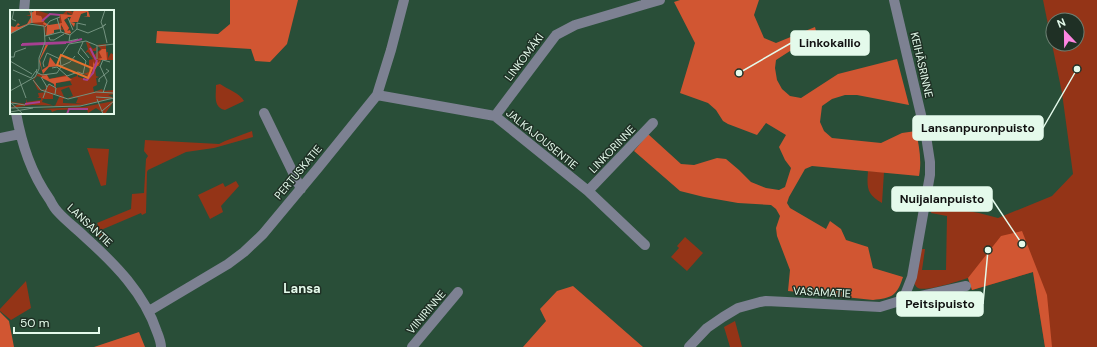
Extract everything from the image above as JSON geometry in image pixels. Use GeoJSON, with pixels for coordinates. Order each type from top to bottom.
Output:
{"type":"FeatureCollection","features":[{"type":"Feature","properties":{"kind":"street"},"geometry":{"type":"LineString","coordinates":[[24,10],[25,0]]}},
{"type":"Feature","properties":{"kind":"street","name":"PERTUSKATIE"},"geometry":{"type":"LineString","coordinates":[[149,311],[228,264],[244,252],[263,234],[301,189],[377,95],[404,0]]}},
{"type":"Feature","properties":{"kind":"street","name":"LINKOMÄKI"},"geometry":{"type":"LineString","coordinates":[[495,116],[556,35],[575,25],[646,2],[660,0]]}},
{"type":"Feature","properties":{"kind":"street","name":"KEIHÄSRINNE"},"geometry":{"type":"LineString","coordinates":[[894,0],[926,136],[930,162],[930,175],[912,277],[903,300]]}},
{"type":"Feature","properties":{"kind":"street","name":"JALKAJOUSENTIE"},"geometry":{"type":"LineString","coordinates":[[377,95],[495,116],[588,191],[645,245]]}},
{"type":"Feature","properties":{"kind":"street"},"geometry":{"type":"LineString","coordinates":[[264,112],[301,189]]}},
{"type":"Feature","properties":{"kind":"street","name":"LANSANTIE"},"geometry":{"type":"LineString","coordinates":[[16,114],[26,154],[35,176],[58,212],[116,267],[140,296],[149,311],[161,347]]}},
{"type":"Feature","properties":{"kind":"street","name":"LINKORINNE"},"geometry":{"type":"LineString","coordinates":[[588,191],[653,123]]}},
{"type":"Feature","properties":{"kind":"street"},"geometry":{"type":"LineString","coordinates":[[0,138],[20,134]]}},
{"type":"Feature","properties":{"kind":"street","name":"VASAMATIE"},"geometry":{"type":"LineString","coordinates":[[689,347],[707,328],[723,317],[738,308],[760,302],[766,301],[880,307],[903,300],[966,286]]}},
{"type":"Feature","properties":{"kind":"street","name":"VIINIRINNE"},"geometry":{"type":"LineString","coordinates":[[412,347],[458,292]]}},
{"type":"Feature","properties":{"kind":"shaded area"},"geometry":{"type":"Polygon","coordinates":[[[230,0],[298,0],[287,44],[270,62],[255,61],[251,49],[156,43],[157,31],[218,34],[230,24],[230,0]]]}},
{"type":"Feature","properties":{"kind":"shaded area"},"geometry":{"type":"Polygon","coordinates":[[[680,0],[759,0],[754,15],[764,38],[776,43],[815,27],[819,43],[790,51],[776,60],[775,68],[777,80],[782,89],[790,96],[801,98],[838,74],[897,59],[909,105],[857,95],[845,95],[832,99],[822,106],[820,122],[824,131],[832,138],[881,143],[902,133],[916,131],[920,159],[919,176],[812,166],[805,169],[787,203],[790,208],[826,229],[830,221],[841,229],[846,240],[868,247],[873,268],[903,277],[893,295],[873,300],[788,291],[790,270],[777,236],[776,228],[780,216],[776,209],[771,205],[738,203],[680,191],[634,151],[648,134],[681,164],[694,165],[717,158],[726,159],[751,182],[766,188],[779,190],[785,187],[791,168],[785,160],[779,147],[786,135],[766,123],[757,135],[728,124],[723,121],[716,110],[708,103],[680,93],[695,43],[674,2],[680,0]]]}},
{"type":"Feature","properties":{"kind":"shaded area"},"geometry":{"type":"Polygon","coordinates":[[[1043,0],[1097,0],[1097,347],[1045,347],[1033,272],[972,290],[968,278],[928,289],[916,287],[914,283],[921,249],[925,249],[922,270],[946,270],[947,216],[931,213],[933,205],[998,218],[1052,196],[1073,174],[1062,93],[1054,52],[1085,52],[1085,12],[1045,12],[1043,0]]]}},
{"type":"Feature","properties":{"kind":"shaded area"},"geometry":{"type":"Polygon","coordinates":[[[220,84],[236,93],[244,101],[225,110],[221,109],[216,100],[216,85],[220,84]]]}},
{"type":"Feature","properties":{"kind":"shaded area"},"geometry":{"type":"Polygon","coordinates":[[[252,131],[253,137],[214,148],[186,152],[148,170],[146,213],[142,215],[141,213],[101,230],[104,237],[103,238],[101,239],[86,224],[85,222],[89,218],[93,227],[98,225],[97,223],[131,209],[132,194],[144,193],[146,159],[148,156],[144,151],[145,140],[219,144],[252,131]]]}},
{"type":"Feature","properties":{"kind":"shaded area"},"geometry":{"type":"Polygon","coordinates":[[[87,148],[109,149],[106,185],[101,186],[87,148]]]}},
{"type":"Feature","properties":{"kind":"shaded area"},"geometry":{"type":"Polygon","coordinates":[[[868,171],[884,172],[882,203],[870,193],[868,186],[868,171]]]}},
{"type":"Feature","properties":{"kind":"shaded area"},"geometry":{"type":"Polygon","coordinates":[[[236,181],[239,186],[221,206],[223,212],[210,219],[198,195],[223,183],[225,187],[236,181]]]}},
{"type":"Feature","properties":{"kind":"shaded area"},"geometry":{"type":"Polygon","coordinates":[[[1022,231],[1047,295],[1052,347],[1045,347],[1033,272],[972,290],[968,278],[1001,236],[1022,231]]]}},
{"type":"Feature","properties":{"kind":"shaded area"},"geometry":{"type":"Polygon","coordinates":[[[685,237],[703,253],[687,271],[671,257],[679,248],[677,246],[685,237]]]}},
{"type":"Feature","properties":{"kind":"shaded area"},"geometry":{"type":"Polygon","coordinates":[[[26,281],[31,308],[11,320],[0,311],[0,309],[26,281]]]}},
{"type":"Feature","properties":{"kind":"shaded area"},"geometry":{"type":"Polygon","coordinates":[[[573,286],[643,347],[523,347],[546,321],[540,309],[557,291],[573,286]]]}},
{"type":"Feature","properties":{"kind":"shaded area"},"geometry":{"type":"Polygon","coordinates":[[[0,312],[9,321],[14,347],[0,347],[0,312]]]}},
{"type":"Feature","properties":{"kind":"shaded area"},"geometry":{"type":"Polygon","coordinates":[[[735,321],[742,347],[730,347],[724,327],[735,321]]]}},
{"type":"Feature","properties":{"kind":"shaded area"},"geometry":{"type":"Polygon","coordinates":[[[139,332],[145,347],[94,347],[139,332]]]}},
{"type":"Feature","properties":{"kind":"place","name":"Lansanpuronpuisto"},"geometry":{"type":"Point","coordinates":[1077,69]}},
{"type":"Feature","properties":{"kind":"place","name":"Linkokallio"},"geometry":{"type":"Point","coordinates":[739,73]}},
{"type":"Feature","properties":{"kind":"place","name":"Nuijalanpuisto"},"geometry":{"type":"Point","coordinates":[1022,244]}},
{"type":"Feature","properties":{"kind":"place","name":"Peitsipuisto"},"geometry":{"type":"Point","coordinates":[988,250]}},
{"type":"Feature","properties":{"kind":"district","name":"Lansa"},"geometry":{"type":"Point","coordinates":[302,288]}}]}
